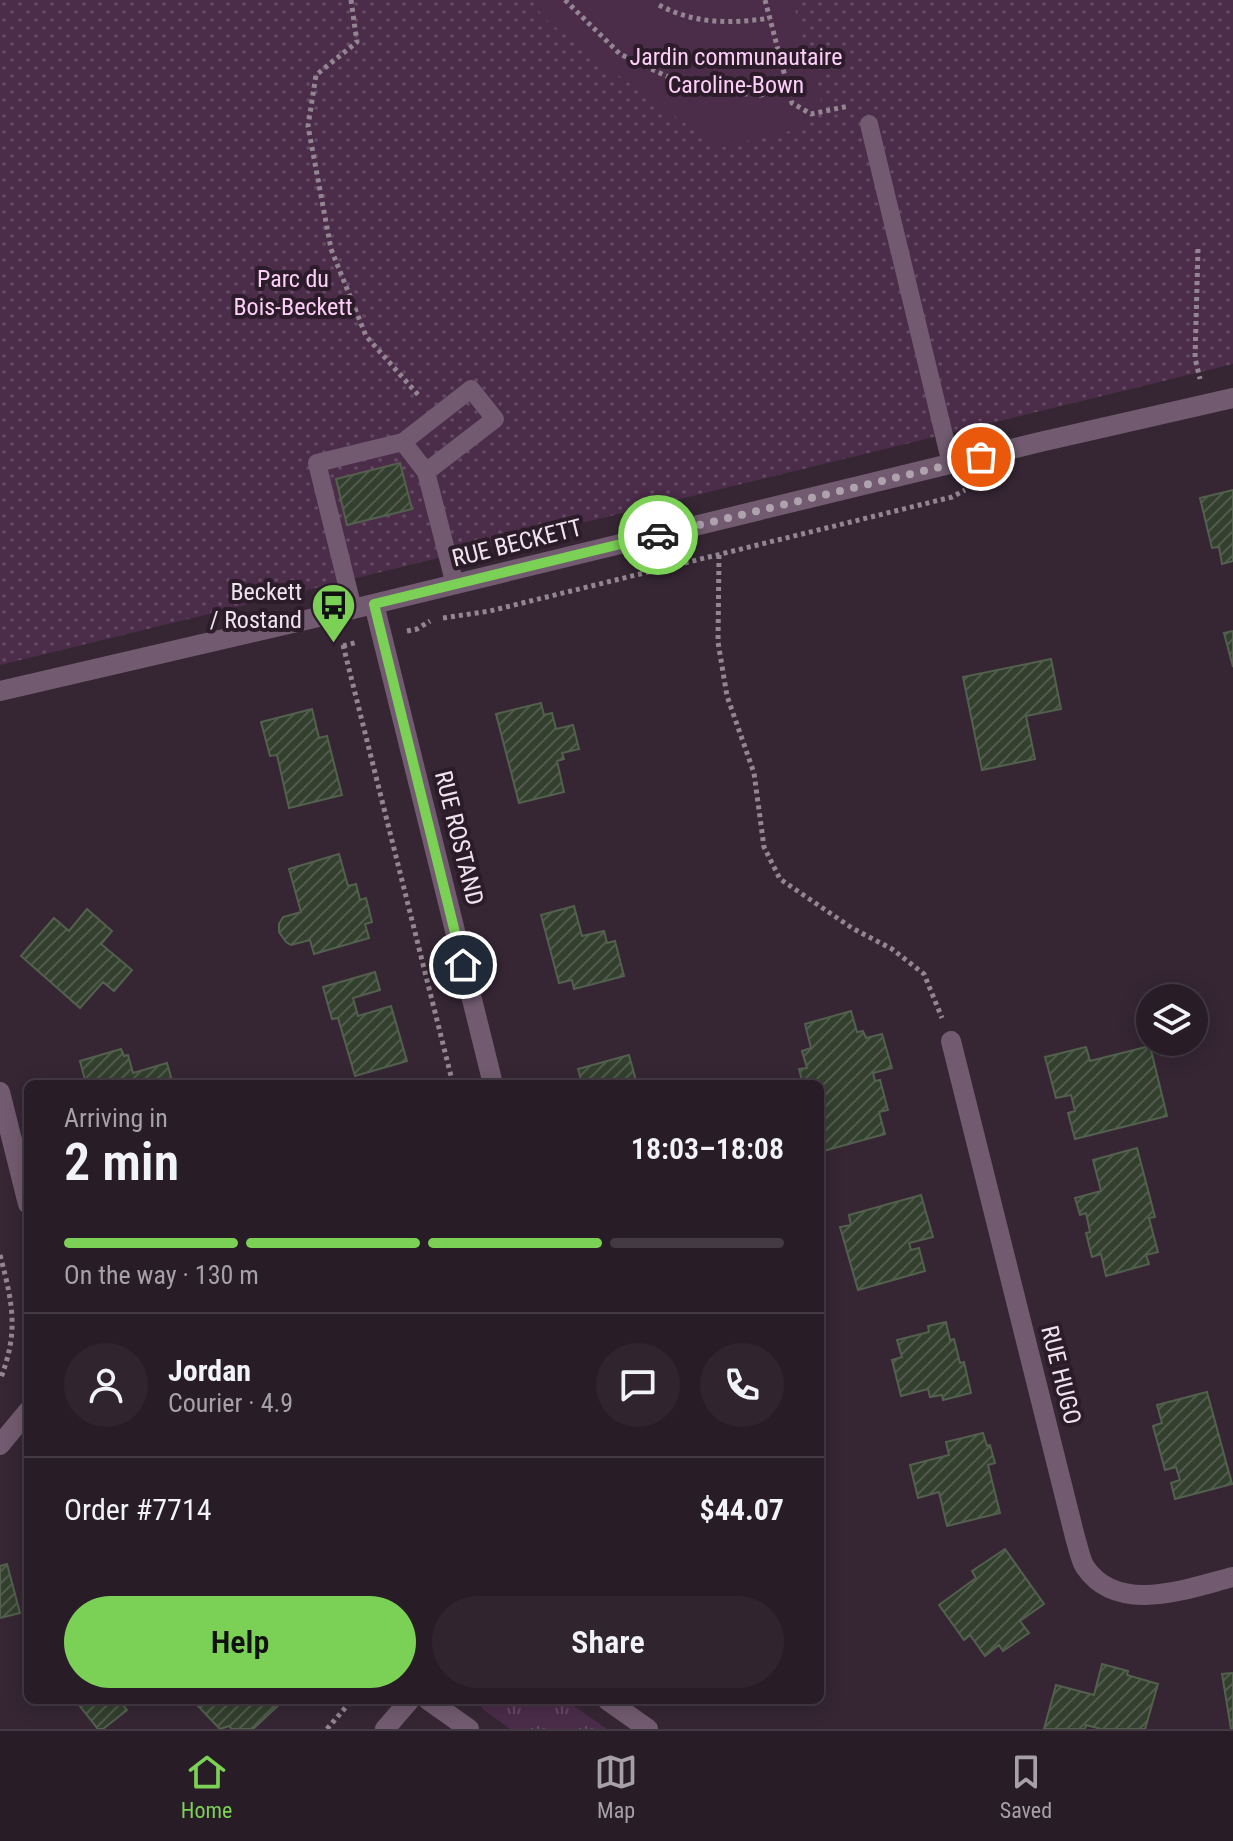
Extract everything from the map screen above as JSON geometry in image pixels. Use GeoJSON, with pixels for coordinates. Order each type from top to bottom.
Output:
{"type":"FeatureCollection","features":[{"type":"Feature","properties":{"kind":"street","name":"RUE BECKETT"},"geometry":{"type":"LineString","coordinates":[[0,691],[1233,398]]}},
{"type":"Feature","properties":{"kind":"street","name":"RUE ROSTAND"},"geometry":{"type":"LineString","coordinates":[[374,604],[492,1080]]}},
{"type":"Feature","properties":{"kind":"street","name":"RUE HUGO"},"geometry":{"type":"LineString","coordinates":[[951,1041],[1071,1522],[1085,1567],[1103,1583],[1130,1595],[1159,1596],[1233,1577]]}},
{"type":"Feature","properties":{"kind":"street"},"geometry":{"type":"LineString","coordinates":[[0,1092],[24,1188]]}},
{"type":"Feature","properties":{"kind":"street"},"geometry":{"type":"LineString","coordinates":[[0,1445],[24,1416]]}},
{"type":"Feature","properties":{"kind":"street"},"geometry":{"type":"LineString","coordinates":[[385,1729],[407,1704]]}},
{"type":"Feature","properties":{"kind":"street"},"geometry":{"type":"LineString","coordinates":[[434,1704],[469,1729]]}},
{"type":"Feature","properties":{"kind":"street"},"geometry":{"type":"LineString","coordinates":[[613,1704],[648,1729]]}},
{"type":"Feature","properties":{"kind":"lane"},"geometry":{"type":"LineString","coordinates":[[869,124],[951,464]]}},
{"type":"Feature","properties":{"kind":"lane"},"geometry":{"type":"LineString","coordinates":[[344,611],[317,463],[403,442],[471,389],[495,419],[426,472]]}},
{"type":"Feature","properties":{"kind":"lane"},"geometry":{"type":"LineString","coordinates":[[403,442],[426,472],[455,585]]}},
{"type":"Feature","properties":{"kind":"path"},"geometry":{"type":"LineString","coordinates":[[351,0],[357,42],[316,75],[308,126],[331,249],[366,336],[437,416]]}},
{"type":"Feature","properties":{"kind":"path"},"geometry":{"type":"LineString","coordinates":[[565,0],[620,54],[666,76],[718,92],[761,95],[788,88]]}},
{"type":"Feature","properties":{"kind":"path"},"geometry":{"type":"LineString","coordinates":[[765,0],[792,103],[811,114],[851,105]]}},
{"type":"Feature","properties":{"kind":"path"},"geometry":{"type":"LineString","coordinates":[[659,5],[679,16],[717,22],[770,18]]}},
{"type":"Feature","properties":{"kind":"path"},"geometry":{"type":"LineString","coordinates":[[1198,249],[1195,358],[1207,404]]}},
{"type":"Feature","properties":{"kind":"path"},"geometry":{"type":"LineString","coordinates":[[343,646],[417,629],[436,619],[490,611],[952,497],[974,481]]}},
{"type":"Feature","properties":{"kind":"path"},"geometry":{"type":"LineString","coordinates":[[720,520],[718,642],[727,696],[754,773],[764,847],[780,879],[852,928],[892,949],[924,974],[951,1041]]}},
{"type":"Feature","properties":{"kind":"path"},"geometry":{"type":"LineString","coordinates":[[344,611],[343,646],[452,1080]]}},
{"type":"Feature","properties":{"kind":"path"},"geometry":{"type":"LineString","coordinates":[[0,1255],[14,1326],[10,1355],[0,1380]]}},
{"type":"Feature","properties":{"kind":"path"},"geometry":{"type":"LineString","coordinates":[[327,1729],[349,1704]]}},
{"type":"Feature","properties":{"kind":"green space","name":"Parc du Bois-Beckett"},"geometry":{"type":"Polygon","coordinates":[[[0,0],[1233,0],[1233,364],[0,665],[0,0]]]}},
{"type":"Feature","properties":{"kind":"green space","name":"Jardin communautaire Caroline-Bown"},"geometry":{"type":"Polygon","coordinates":[[[531,0],[792,0],[821,100],[802,128],[719,148],[593,57],[544,18],[531,0]]]}},
{"type":"Feature","properties":{"kind":"green space"},"geometry":{"type":"Polygon","coordinates":[[[479,1704],[571,1704],[607,1729],[510,1729],[479,1704]]]}},
{"type":"Feature","properties":{"kind":"building"},"geometry":{"type":"Polygon","coordinates":[[[400,463],[412,509],[347,525],[336,479],[400,463]]]}},
{"type":"Feature","properties":{"kind":"building"},"geometry":{"type":"Polygon","coordinates":[[[1233,490],[1233,561],[1222,564],[1219,547],[1212,548],[1200,498],[1233,490]]]}},
{"type":"Feature","properties":{"kind":"building"},"geometry":{"type":"Polygon","coordinates":[[[1233,631],[1233,667],[1224,633],[1233,631]]]}},
{"type":"Feature","properties":{"kind":"building"},"geometry":{"type":"Polygon","coordinates":[[[1051,659],[1061,709],[1026,716],[1035,759],[982,770],[963,677],[1051,659]]]}},
{"type":"Feature","properties":{"kind":"building"},"geometry":{"type":"Polygon","coordinates":[[[541,703],[544,715],[552,713],[556,729],[573,725],[579,749],[562,753],[564,759],[557,761],[564,792],[519,803],[496,714],[541,703]]]}},
{"type":"Feature","properties":{"kind":"building"},"geometry":{"type":"Polygon","coordinates":[[[312,709],[319,738],[327,736],[342,795],[289,808],[277,755],[270,756],[261,722],[312,709]]]}},
{"type":"Feature","properties":{"kind":"building"},"geometry":{"type":"Polygon","coordinates":[[[339,854],[348,886],[356,884],[360,900],[366,898],[372,922],[365,924],[369,938],[314,954],[310,940],[291,945],[279,932],[283,917],[301,912],[289,869],[339,854]]]}},
{"type":"Feature","properties":{"kind":"building"},"geometry":{"type":"Polygon","coordinates":[[[574,906],[582,936],[604,931],[607,943],[615,941],[624,976],[574,989],[572,980],[559,983],[541,915],[574,906]]]}},
{"type":"Feature","properties":{"kind":"building"},"geometry":{"type":"Polygon","coordinates":[[[87,909],[112,931],[101,944],[132,970],[114,991],[103,982],[80,1008],[21,956],[54,918],[69,931],[87,909]]]}},
{"type":"Feature","properties":{"kind":"building"},"geometry":{"type":"Polygon","coordinates":[[[375,972],[380,990],[353,998],[358,1016],[391,1006],[407,1061],[355,1076],[338,1018],[332,1019],[323,987],[375,972]]]}},
{"type":"Feature","properties":{"kind":"building"},"geometry":{"type":"Polygon","coordinates":[[[851,1011],[857,1032],[863,1031],[866,1038],[882,1034],[892,1068],[873,1073],[875,1081],[880,1080],[888,1110],[879,1112],[885,1134],[824,1151],[824,1080],[802,1080],[799,1069],[807,1068],[802,1051],[811,1048],[805,1024],[851,1011]]]}},
{"type":"Feature","properties":{"kind":"building"},"geometry":{"type":"Polygon","coordinates":[[[1086,1047],[1090,1061],[1136,1050],[1136,1056],[1152,1056],[1167,1116],[1075,1139],[1068,1113],[1075,1111],[1071,1095],[1056,1098],[1045,1057],[1086,1047]]]}},
{"type":"Feature","properties":{"kind":"building"},"geometry":{"type":"Polygon","coordinates":[[[121,1049],[124,1056],[128,1055],[133,1073],[167,1063],[172,1080],[85,1080],[80,1061],[121,1049]]]}},
{"type":"Feature","properties":{"kind":"building"},"geometry":{"type":"Polygon","coordinates":[[[629,1055],[636,1080],[581,1080],[578,1069],[629,1055]]]}},
{"type":"Feature","properties":{"kind":"building"},"geometry":{"type":"Polygon","coordinates":[[[1137,1148],[1155,1217],[1149,1218],[1158,1252],[1146,1255],[1149,1264],[1106,1276],[1101,1254],[1092,1257],[1086,1233],[1090,1232],[1086,1213],[1080,1215],[1075,1198],[1101,1191],[1093,1160],[1137,1148]]]}},
{"type":"Feature","properties":{"kind":"building"},"geometry":{"type":"Polygon","coordinates":[[[921,1195],[933,1237],[909,1243],[911,1250],[919,1248],[925,1271],[858,1290],[840,1227],[851,1225],[849,1215],[921,1195]]]}},
{"type":"Feature","properties":{"kind":"building"},"geometry":{"type":"Polygon","coordinates":[[[946,1322],[960,1363],[964,1362],[971,1393],[943,1400],[942,1395],[930,1397],[928,1389],[901,1396],[892,1360],[902,1357],[897,1340],[929,1332],[928,1326],[946,1322]]]}},
{"type":"Feature","properties":{"kind":"building"},"geometry":{"type":"Polygon","coordinates":[[[1207,1392],[1232,1484],[1175,1499],[1171,1483],[1180,1480],[1176,1467],[1165,1470],[1153,1426],[1162,1423],[1157,1405],[1207,1392]]]}},
{"type":"Feature","properties":{"kind":"building"},"geometry":{"type":"Polygon","coordinates":[[[983,1433],[995,1463],[988,1465],[1000,1513],[947,1526],[939,1492],[918,1498],[910,1465],[949,1455],[946,1442],[983,1433]]]}},
{"type":"Feature","properties":{"kind":"building"},"geometry":{"type":"Polygon","coordinates":[[[1005,1549],[1044,1604],[1020,1621],[1029,1633],[1003,1651],[999,1645],[985,1656],[970,1635],[964,1640],[939,1605],[976,1578],[972,1571],[1005,1549]]]}},
{"type":"Feature","properties":{"kind":"building"},"geometry":{"type":"Polygon","coordinates":[[[7,1564],[20,1613],[0,1618],[0,1566],[7,1564]]]}},
{"type":"Feature","properties":{"kind":"building"},"geometry":{"type":"Polygon","coordinates":[[[1102,1664],[1158,1684],[1145,1729],[1101,1729],[1086,1725],[1085,1729],[1044,1729],[1056,1685],[1094,1695],[1102,1664]]]}},
{"type":"Feature","properties":{"kind":"building"},"geometry":{"type":"Polygon","coordinates":[[[1233,1673],[1233,1729],[1231,1729],[1222,1674],[1233,1673]]]}},
{"type":"Feature","properties":{"kind":"building"},"geometry":{"type":"Polygon","coordinates":[[[78,1704],[122,1704],[127,1710],[103,1729],[98,1729],[78,1704]]]}},
{"type":"Feature","properties":{"kind":"building"},"geometry":{"type":"Polygon","coordinates":[[[280,1704],[253,1729],[232,1729],[229,1726],[220,1729],[197,1705],[280,1704]]]}},
{"type":"Feature","properties":{"kind":"way so far"},"geometry":{"type":"LineString","coordinates":[[658,535],[981,457]]}},
{"type":"Feature","properties":{"kind":"place","name":"Beckett / Rostand"},"geometry":{"type":"Point","coordinates":[333,645]}},
{"type":"Feature","properties":{"kind":"route"},"geometry":{"type":"LineString","coordinates":[[463,965],[374,604],[658,535]]}}]}
